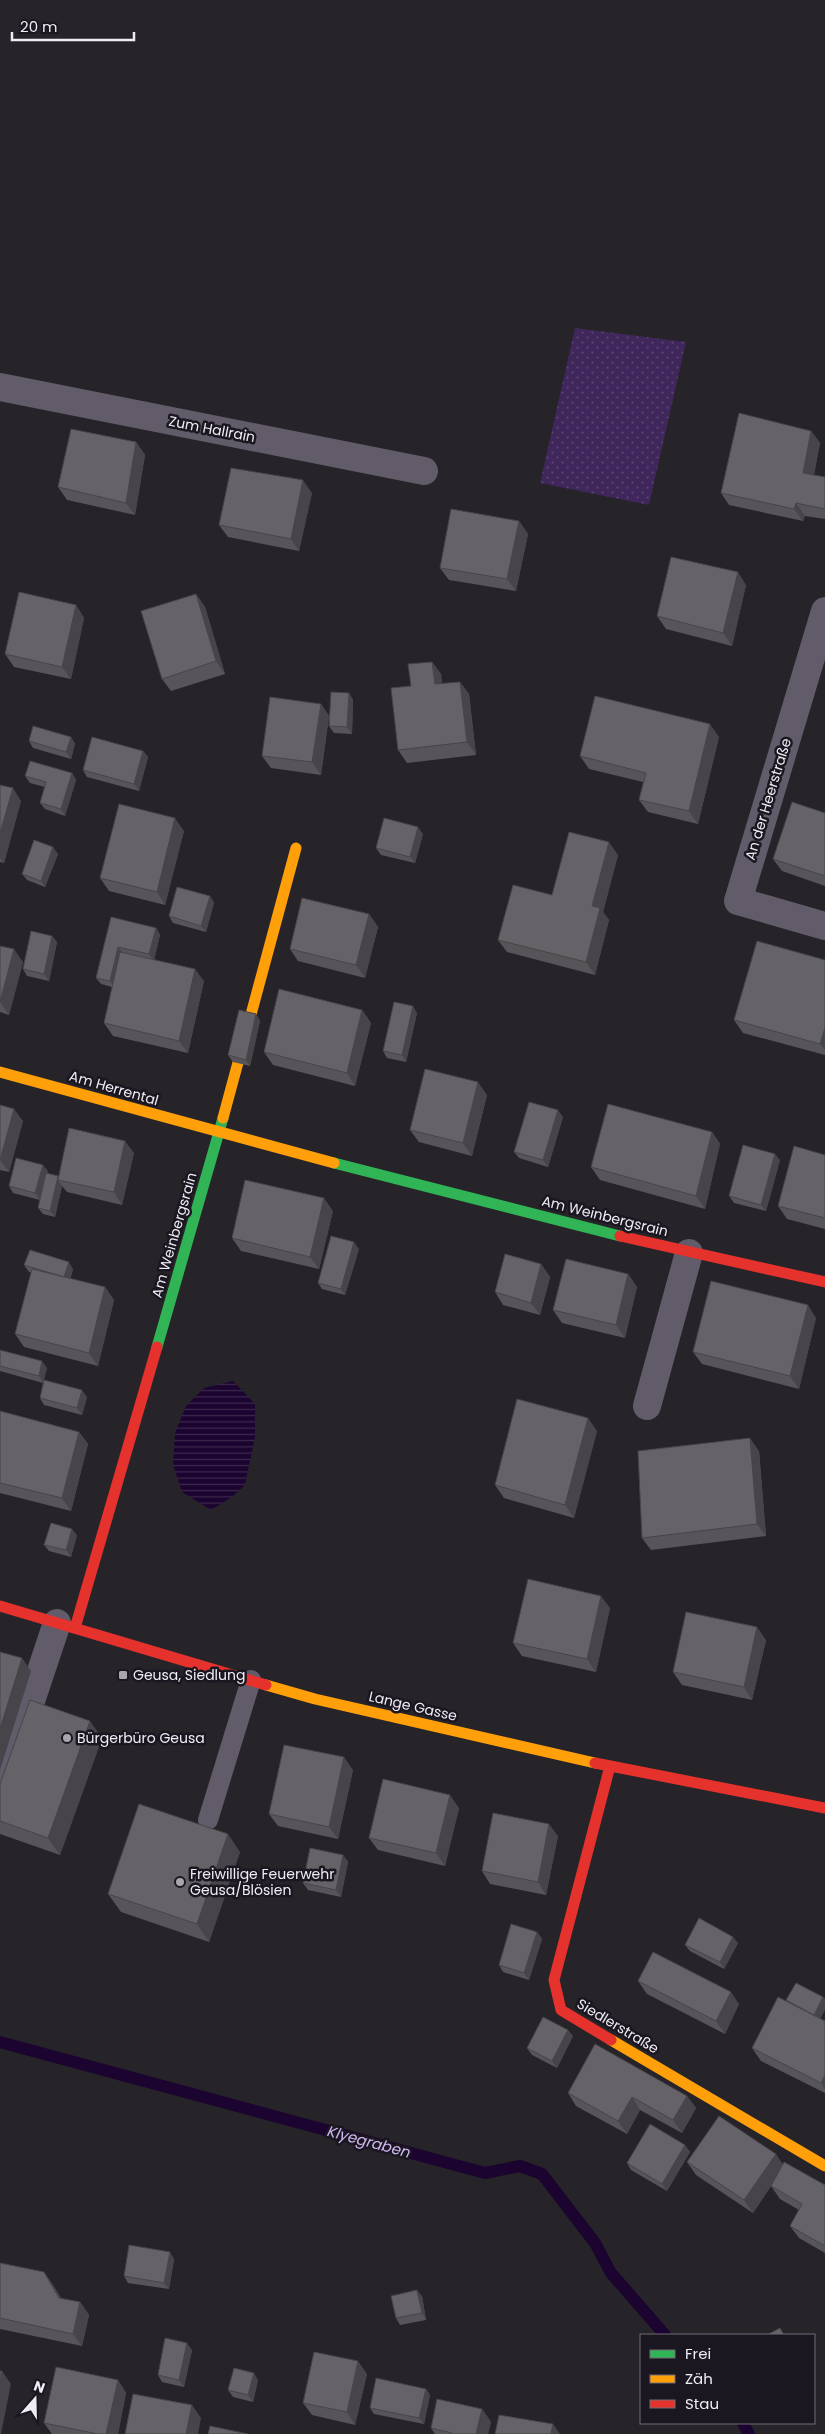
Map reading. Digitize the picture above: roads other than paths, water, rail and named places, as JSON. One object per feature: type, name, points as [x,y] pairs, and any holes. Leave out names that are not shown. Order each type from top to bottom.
[{"type":"street","name":"Zum Hallrain","points":[[0,387],[424,471]]},
{"type":"street","name":"An der Heerstraße","points":[[825,610],[738,901],[825,926]]},
{"type":"street","name":"Am Weinbergsrain","points":[[66,1626],[219,1133],[296,848]]},
{"type":"street","name":"Am Herrental","points":[[0,1072],[219,1133],[380,1175]]},
{"type":"street","name":"Am Weinbergsrain","points":[[380,1175],[689,1253],[825,1282]]},
{"type":"street","points":[[647,1406],[689,1253]]},
{"type":"street","name":"Lange Gasse","points":[[0,1606],[315,1699],[610,1766],[825,1808]]},
{"type":"street","points":[[0,1794],[66,1626]]},
{"type":"street","name":"Siedlerstraße","points":[[610,1766],[554,1980],[561,2010],[825,2166]]},
{"type":"lane","points":[[208,1820],[251,1680]]},
{"type":"waterway","name":"Klyegraben","points":[[0,2042],[485,2173],[520,2166],[542,2174],[595,2243],[611,2273],[664,2334]]},
{"type":"waterway","name":"Klyegraben","points":[[744,2424],[749,2434]]},
{"type":"place","name":"Geusa, Siedlung","points":[[123,1675]]},
{"type":"place","name":"Bürgerbüro Geusa","points":[[67,1738]]},
{"type":"place","name":"Freiwillige Feuerwehr Geusa/Blösien","points":[[180,1882]]}]
